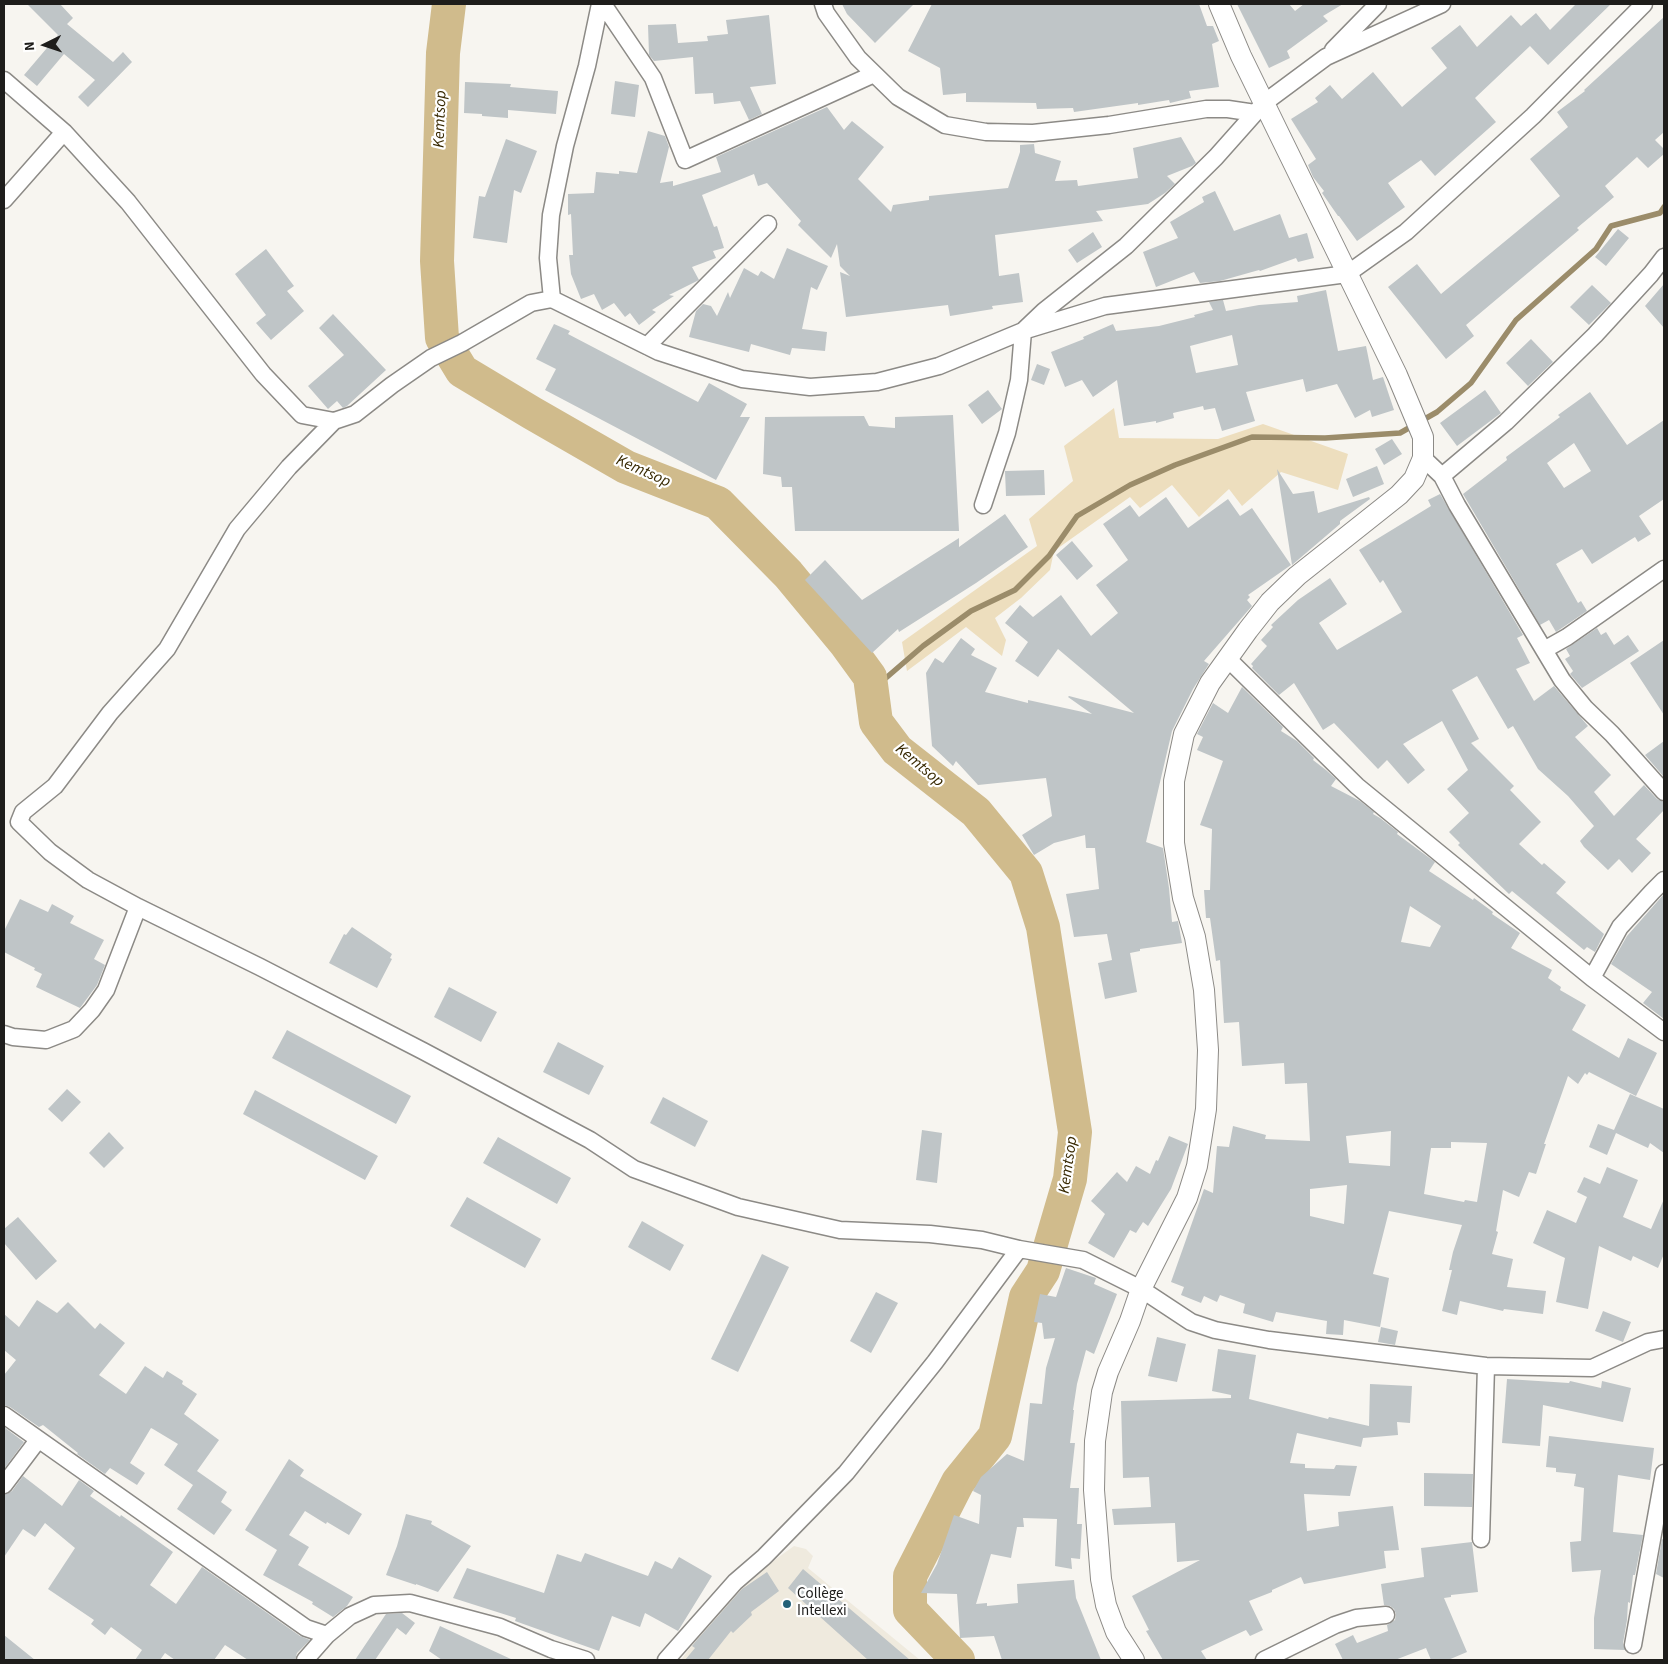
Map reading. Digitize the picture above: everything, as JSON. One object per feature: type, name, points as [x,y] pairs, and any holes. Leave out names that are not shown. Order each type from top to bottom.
[{"type":"street","points":[[601,4],[653,78],[685,160],[874,74]]},
{"type":"street","points":[[552,299],[548,258],[551,215],[565,146],[587,66],[601,4]]},
{"type":"street","points":[[823,4],[826,13],[858,58],[874,74],[898,97],[945,125],[986,132],[1033,134],[1109,125],[1206,109],[1259,108]]},
{"type":"street","points":[[1134,1660],[1116,1632],[1106,1605],[1101,1579],[1097,1548],[1094,1490],[1095,1441],[1102,1392],[1141,1289],[1187,1198],[1197,1166],[1206,1109],[1208,1050],[1204,990],[1195,937],[1183,898],[1174,842],[1174,781],[1184,734],[1210,682],[1270,602],[1297,576],[1399,495],[1414,479],[1423,458],[1423,437],[1397,375],[1347,274],[1259,108],[1219,4]]},
{"type":"street","points":[[983,505],[1007,434],[1019,380],[1023,332],[1044,311],[1126,246],[1216,157],[1259,108],[1326,57],[1378,4]]},
{"type":"street","points":[[1326,57],[1442,4]]},
{"type":"street","points":[[1644,4],[1533,116],[1406,232],[1347,274],[1105,306],[1023,332],[939,366],[877,382],[810,386],[742,379],[659,352],[552,299],[531,303],[462,343],[431,358],[355,414],[334,421],[289,468],[237,529],[167,649],[110,713],[55,786],[23,812],[19,822],[50,852],[88,880],[138,907],[423,1051],[590,1140],[634,1169],[738,1207],[840,1230],[930,1234],[982,1240],[1082,1260],[1141,1289],[1191,1322],[1215,1330],[1269,1340],[1486,1366],[1592,1368],[1648,1342],[1664,1340]]},
{"type":"street","points":[[4,80],[64,132],[128,202],[263,374],[302,415],[334,421]]},
{"type":"street","points":[[4,200],[64,132]]},
{"type":"street","points":[[647,346],[768,224]]},
{"type":"street","points":[[1442,476],[1506,422],[1581,348],[1664,257]]},
{"type":"street","points":[[1423,458],[1442,476],[1457,505],[1562,680],[1584,708],[1612,734],[1664,792]]},
{"type":"street","points":[[1544,650],[1567,637],[1664,569]]},
{"type":"street","points":[[1227,658],[1357,786],[1592,978],[1664,1032]]},
{"type":"street","points":[[1592,978],[1620,928],[1664,880]]},
{"type":"street","points":[[4,1034],[13,1037],[46,1040],[74,1029],[92,1010],[106,990],[138,907]]},
{"type":"street","points":[[666,1660],[734,1582],[764,1557],[846,1473],[1025,1250]]},
{"type":"street","points":[[1481,1539],[1486,1366]]},
{"type":"street","points":[[4,1416],[306,1628],[327,1635]]},
{"type":"street","points":[[4,1485],[38,1440]]},
{"type":"street","points":[[1633,1646],[1664,1473]]},
{"type":"street","points":[[305,1660],[327,1635],[350,1616],[374,1605],[410,1603],[500,1627],[551,1649],[586,1660]]},
{"type":"street","points":[[1264,1660],[1335,1625],[1356,1618],[1386,1615]]},
{"type":"shaded area","points":[[1114,408],[1119,438],[1218,439],[1263,424],[1348,454],[1338,490],[1281,472],[1242,506],[1229,489],[1199,517],[1172,485],[1140,508],[1130,497],[1054,551],[1050,570],[1021,598],[995,618],[1006,640],[1002,656],[966,627],[907,671],[902,642],[1037,546],[1029,519],[1073,481],[1064,446]]},
{"type":"shaded area","name":"Collège Intellexi","points":[[794,1546],[806,1549],[813,1556],[808,1568],[920,1660],[681,1660],[733,1590]]},
{"type":"building","points":[[27,4],[60,4],[73,18],[67,24],[113,62],[123,52],[132,62],[88,107],[78,97],[95,80],[64,54],[37,86],[24,75],[58,35]]},
{"type":"building","points":[[842,4],[914,4],[875,43],[847,14]]},
{"type":"building","points":[[932,4],[1199,4],[1207,26],[1213,26],[1219,41],[1212,44],[1219,87],[1189,91],[1191,98],[1170,103],[1169,100],[1074,112],[1073,108],[1037,109],[1036,103],[966,102],[966,93],[943,95],[940,68],[908,51]]},
{"type":"building","points":[[1237,4],[1289,4],[1295,11],[1304,4],[1343,4],[1323,16],[1328,21],[1287,51],[1290,58],[1269,68]]},
{"type":"building","points":[[1576,4],[1611,4],[1548,65],[1530,46],[1475,98],[1496,122],[1435,176],[1421,160],[1388,183],[1405,207],[1357,241],[1322,193],[1324,191],[1313,177],[1308,165],[1316,159],[1291,119],[1318,102],[1315,98],[1330,85],[1342,99],[1373,72],[1402,107],[1447,68],[1431,48],[1460,25],[1477,47],[1511,15],[1521,26],[1536,13],[1550,30]]},
{"type":"building","points":[[769,15],[776,84],[750,87],[762,114],[749,120],[740,101],[714,104],[713,93],[695,94],[693,57],[654,61],[649,55],[648,25],[676,24],[678,43],[708,41],[707,36],[728,34],[726,20]]},
{"type":"building","points":[[1664,17],[1664,132],[1655,140],[1664,149],[1664,154],[1648,168],[1637,157],[1605,186],[1614,197],[1577,228],[1579,230],[1466,325],[1474,336],[1446,359],[1388,287],[1417,264],[1441,294],[1560,196],[1530,159],[1568,127],[1557,112],[1585,91]]},
{"type":"building","points":[[615,81],[639,85],[635,117],[611,114]]},
{"type":"building","points":[[465,82],[511,84],[510,87],[558,91],[556,114],[508,110],[508,118],[464,113]]},
{"type":"building","points":[[827,107],[844,130],[852,121],[884,147],[858,179],[891,212],[893,205],[929,200],[929,196],[1008,188],[1020,152],[1020,145],[1034,144],[1035,153],[1061,161],[1055,181],[1077,180],[1078,186],[1138,178],[1133,148],[1181,137],[1196,163],[1167,176],[1175,184],[1148,204],[1096,211],[1103,221],[995,235],[999,276],[1019,273],[1023,302],[992,306],[993,309],[950,316],[948,305],[846,317],[840,272],[850,276],[840,266],[837,244],[831,258],[798,225],[801,221],[767,183],[758,186],[754,174],[702,195],[714,227],[717,226],[724,248],[713,251],[716,258],[692,267],[699,280],[669,295],[674,296],[652,310],[656,312],[639,325],[630,313],[625,317],[614,303],[602,310],[594,294],[581,299],[571,274],[569,255],[573,255],[571,214],[568,215],[568,194],[594,193],[596,172],[619,174],[619,171],[637,173],[648,131],[665,136],[669,147],[660,183],[673,181],[673,186],[721,172],[716,157]]},
{"type":"building","points":[[506,139],[537,151],[521,193],[514,190],[507,243],[473,238],[479,196],[485,197]]},
{"type":"building","points":[[1215,191],[1234,231],[1280,214],[1289,238],[1307,233],[1314,258],[1298,262],[1296,258],[1260,271],[1220,281],[1200,283],[1194,272],[1156,287],[1143,252],[1178,238],[1170,222],[1204,202],[1202,197]]},
{"type":"building","points":[[1618,229],[1629,238],[1606,266],[1595,257]]},
{"type":"building","points":[[1093,232],[1102,247],[1077,263],[1068,250]]},
{"type":"building","points":[[787,248],[828,266],[817,290],[811,287],[802,329],[827,332],[825,351],[792,348],[790,355],[751,344],[749,352],[689,337],[696,311],[703,304],[711,306],[717,316],[728,292],[730,298],[744,268],[758,276],[761,271],[774,279]]},
{"type":"building","points":[[266,249],[294,286],[287,291],[304,311],[271,340],[256,323],[266,315],[235,274]]},
{"type":"building","points":[[1664,284],[1664,328],[1645,306]]},
{"type":"building","points":[[1592,285],[1611,303],[1589,325],[1570,307]]},
{"type":"building","points":[[1326,290],[1338,351],[1366,346],[1373,380],[1383,377],[1394,410],[1372,417],[1370,410],[1355,418],[1337,384],[1306,392],[1303,379],[1246,392],[1255,421],[1222,431],[1215,408],[1204,410],[1203,406],[1173,413],[1174,418],[1156,423],[1156,421],[1124,426],[1117,380],[1093,397],[1082,380],[1065,387],[1051,352],[1084,339],[1083,337],[1113,324],[1116,331],[1159,326],[1195,317],[1194,315],[1213,310],[1209,302],[1223,300],[1226,311],[1259,305],[1298,302],[1297,296]],"holes":[[[1232,335],[1238,365],[1196,373],[1190,346]]]},
{"type":"building","points":[[333,314],[386,370],[347,406],[343,408],[337,401],[328,409],[308,386],[344,355],[319,328]]},
{"type":"building","points":[[554,324],[570,331],[568,334],[698,402],[709,383],[747,404],[740,417],[750,417],[716,480],[545,390],[556,369],[536,359]]},
{"type":"building","points":[[1531,339],[1553,362],[1528,386],[1506,363]]},
{"type":"building","points":[[1037,364],[1050,369],[1044,385],[1031,380]]},
{"type":"building","points":[[988,390],[1002,409],[982,424],[968,405]]},
{"type":"building","points":[[1485,390],[1501,413],[1457,446],[1440,423]]},
{"type":"building","points":[[1590,392],[1627,445],[1664,420],[1664,499],[1639,516],[1651,534],[1638,542],[1635,537],[1592,564],[1582,549],[1556,564],[1578,603],[1581,601],[1587,611],[1556,632],[1549,620],[1540,625],[1463,494],[1507,460],[1506,457],[1560,417],[1558,415]],"holes":[[[1574,443],[1591,471],[1564,488],[1547,463]]]},
{"type":"building","points":[[953,415],[959,531],[795,531],[792,487],[782,487],[781,477],[763,474],[765,417],[864,416],[869,426],[895,428],[895,417]]},
{"type":"building","points":[[1392,439],[1402,454],[1384,465],[1375,449]]},
{"type":"building","points":[[1377,466],[1384,484],[1353,497],[1346,479]]},
{"type":"building","points":[[1277,469],[1293,494],[1314,491],[1318,513],[1369,497],[1370,499],[1340,521],[1340,524],[1292,565]]},
{"type":"building","points":[[1044,470],[1045,495],[1006,496],[1005,471]]},
{"type":"building","points":[[1440,494],[1523,635],[1517,638],[1530,663],[1516,669],[1534,701],[1554,686],[1588,726],[1575,737],[1611,775],[1594,792],[1614,816],[1644,785],[1657,799],[1664,802],[1664,810],[1636,839],[1651,853],[1632,873],[1619,859],[1608,870],[1580,841],[1594,826],[1568,796],[1538,769],[1513,726],[1508,729],[1477,676],[1452,690],[1479,739],[1471,743],[1514,786],[1510,790],[1541,822],[1519,844],[1542,865],[1544,863],[1566,882],[1556,893],[1604,934],[1595,952],[1587,947],[1584,950],[1512,891],[1509,894],[1458,845],[1460,843],[1449,832],[1469,813],[1447,789],[1468,770],[1442,721],[1403,744],[1425,770],[1408,784],[1387,760],[1378,769],[1334,723],[1323,730],[1294,683],[1279,695],[1252,668],[1251,664],[1267,646],[1261,640],[1273,627],[1271,625],[1298,600],[1330,578],[1347,604],[1319,623],[1337,650],[1402,612],[1383,580],[1380,583],[1359,550],[1431,506],[1428,500]]},
{"type":"building","points":[[1166,497],[1188,528],[1228,499],[1240,516],[1252,508],[1291,565],[1248,595],[1250,597],[1247,600],[1252,606],[1204,661],[1209,664],[1193,689],[1172,731],[1146,842],[1163,848],[1172,922],[1178,921],[1182,943],[1140,949],[1140,951],[1130,953],[1137,992],[1105,999],[1098,963],[1112,960],[1107,934],[1074,937],[1066,894],[1099,889],[1095,848],[1086,848],[1085,835],[1054,843],[1034,855],[1022,835],[1052,816],[1046,778],[978,785],[956,761],[953,766],[932,746],[926,673],[935,658],[943,663],[961,638],[975,649],[971,655],[997,668],[985,692],[1028,703],[1028,700],[1092,714],[1069,696],[1134,713],[1058,649],[1038,677],[1015,661],[1028,642],[1005,623],[1020,605],[1033,617],[1061,595],[1091,636],[1118,613],[1096,585],[1128,560],[1103,524],[1130,505],[1139,517]]},
{"type":"building","points":[[1005,514],[1028,547],[899,632],[898,629],[872,653],[805,580],[825,560],[862,600],[959,538],[959,547]]},
{"type":"building","points":[[1072,541],[1093,566],[1077,580],[1056,555]]},
{"type":"building","points":[[1597,628],[1601,635],[1606,632],[1614,645],[1628,635],[1639,651],[1582,688],[1570,674],[1573,671],[1565,659],[1570,656],[1566,649]]},
{"type":"building","points":[[1664,640],[1664,715],[1630,663]]},
{"type":"building","points":[[1242,687],[1283,727],[1281,731],[1297,741],[1314,758],[1313,760],[1336,779],[1331,786],[1360,801],[1374,812],[1373,814],[1398,832],[1397,834],[1435,862],[1429,871],[1473,900],[1474,898],[1493,912],[1492,914],[1520,933],[1511,948],[1552,970],[1548,978],[1561,987],[1560,990],[1586,1005],[1572,1030],[1619,1058],[1628,1038],[1657,1053],[1636,1096],[1589,1072],[1587,1075],[1585,1073],[1578,1084],[1568,1076],[1544,1144],[1546,1144],[1536,1174],[1529,1172],[1519,1197],[1503,1190],[1496,1231],[1498,1232],[1492,1254],[1513,1259],[1507,1287],[1546,1291],[1543,1314],[1504,1309],[1503,1311],[1460,1301],[1457,1315],[1442,1311],[1452,1270],[1449,1270],[1453,1252],[1462,1225],[1389,1211],[1373,1274],[1389,1278],[1380,1327],[1344,1320],[1343,1335],[1326,1334],[1327,1321],[1276,1312],[1273,1322],[1243,1313],[1245,1304],[1220,1295],[1217,1302],[1204,1296],[1201,1303],[1181,1295],[1184,1287],[1171,1282],[1204,1189],[1213,1193],[1217,1146],[1229,1147],[1233,1126],[1266,1135],[1265,1139],[1310,1141],[1307,1083],[1285,1084],[1284,1063],[1242,1066],[1239,1022],[1224,1023],[1220,960],[1216,961],[1210,918],[1206,918],[1204,890],[1210,890],[1212,829],[1200,825],[1223,761],[1197,750],[1203,737],[1197,734],[1213,703],[1228,713]],"holes":[[[1410,906],[1441,926],[1430,947],[1401,942]],[[1391,1131],[1390,1166],[1349,1163],[1346,1136]],[[1451,1142],[1487,1143],[1477,1202],[1465,1200],[1464,1202],[1424,1194],[1431,1148],[1451,1148]],[[1347,1185],[1344,1224],[1310,1216],[1310,1189]]]},
{"type":"building","points":[[1664,741],[1664,777],[1645,755]]},
{"type":"building","points":[[1664,894],[1664,1019],[1643,1003],[1652,992],[1611,964],[1627,936]]},
{"type":"building","points":[[20,899],[48,912],[52,904],[74,916],[70,923],[104,940],[94,959],[105,965],[97,985],[80,1008],[36,987],[42,974],[34,970],[35,968],[4,952],[4,931]]},
{"type":"building","points":[[352,927],[392,954],[390,958],[392,959],[377,988],[329,963],[344,934],[346,935]]},
{"type":"building","points":[[449,987],[497,1012],[481,1042],[434,1017]]},
{"type":"building","points":[[287,1030],[411,1096],[396,1124],[272,1058]]},
{"type":"building","points":[[558,1042],[604,1066],[589,1095],[543,1072]]},
{"type":"building","points":[[67,1089],[81,1102],[62,1122],[48,1109]]},
{"type":"building","points":[[255,1090],[378,1156],[365,1180],[243,1114]]},
{"type":"building","points":[[1630,1094],[1664,1109],[1664,1153],[1650,1143],[1648,1148],[1616,1133],[1607,1155],[1589,1147],[1598,1124],[1614,1130]]},
{"type":"building","points":[[663,1097],[708,1121],[695,1147],[650,1123]]},
{"type":"building","points":[[922,1130],[942,1133],[937,1183],[916,1180]]},
{"type":"building","points":[[109,1132],[124,1148],[104,1168],[89,1153]]},
{"type":"building","points":[[1169,1136],[1188,1144],[1171,1189],[1148,1226],[1143,1222],[1136,1233],[1130,1230],[1114,1258],[1088,1243],[1105,1214],[1091,1201],[1117,1172],[1127,1182],[1136,1166],[1150,1174]]},
{"type":"building","points":[[498,1137],[571,1178],[557,1204],[483,1163]]},
{"type":"building","points":[[1607,1167],[1638,1180],[1623,1217],[1651,1229],[1664,1199],[1664,1254],[1658,1268],[1633,1256],[1631,1261],[1599,1246],[1588,1309],[1556,1302],[1565,1258],[1533,1243],[1547,1210],[1576,1223],[1587,1197],[1577,1192],[1584,1177],[1600,1184]]},
{"type":"building","points":[[467,1197],[541,1239],[525,1268],[450,1226]]},
{"type":"building","points":[[18,1217],[57,1261],[36,1280],[4,1243],[4,1229]]},
{"type":"building","points":[[642,1221],[684,1245],[670,1271],[628,1247]]},
{"type":"building","points":[[762,1254],[789,1267],[738,1372],[711,1359]]},
{"type":"building","points":[[1066,1268],[1096,1278],[1094,1284],[1117,1294],[1094,1354],[1086,1350],[1077,1384],[1073,1410],[1070,1443],[1075,1443],[1070,1488],[1079,1488],[1077,1524],[1082,1524],[1080,1559],[1071,1558],[1072,1569],[1055,1566],[1057,1519],[1023,1518],[1024,1527],[1017,1527],[1011,1558],[991,1554],[976,1604],[987,1603],[987,1606],[1018,1603],[1017,1584],[1074,1580],[1076,1598],[1101,1660],[1002,1660],[994,1636],[960,1638],[957,1594],[921,1593],[937,1564],[954,1515],[979,1524],[981,1495],[973,1491],[981,1477],[1007,1454],[1024,1461],[1030,1403],[1042,1404],[1046,1368],[1055,1338],[1044,1339],[1042,1323],[1034,1322],[1040,1294],[1056,1297]]},
{"type":"building","points":[[876,1292],[898,1303],[871,1353],[850,1341]]},
{"type":"building","points":[[37,1300],[57,1313],[68,1302],[95,1329],[100,1323],[125,1343],[99,1375],[126,1394],[145,1366],[163,1378],[167,1371],[183,1381],[182,1384],[197,1394],[184,1414],[219,1440],[197,1471],[227,1492],[221,1502],[232,1510],[214,1535],[177,1509],[193,1485],[164,1465],[178,1444],[151,1428],[130,1463],[145,1473],[137,1485],[110,1468],[105,1474],[77,1454],[43,1425],[39,1427],[4,1405],[4,1375],[16,1360],[4,1350],[4,1314],[19,1327]]},
{"type":"building","points":[[1603,1311],[1631,1322],[1623,1342],[1595,1331]]},
{"type":"building","points":[[1381,1327],[1398,1331],[1395,1345],[1378,1342]]},
{"type":"building","points":[[1157,1337],[1186,1344],[1177,1382],[1148,1376]]},
{"type":"building","points":[[1218,1349],[1256,1355],[1249,1399],[1328,1419],[1329,1417],[1369,1426],[1370,1384],[1412,1386],[1410,1423],[1397,1422],[1398,1435],[1363,1438],[1361,1447],[1297,1433],[1290,1463],[1305,1464],[1305,1468],[1334,1469],[1336,1465],[1357,1466],[1350,1496],[1304,1494],[1307,1531],[1339,1526],[1338,1512],[1393,1506],[1399,1550],[1384,1551],[1386,1568],[1304,1584],[1301,1577],[1249,1601],[1263,1630],[1250,1636],[1246,1630],[1201,1651],[1207,1660],[1163,1660],[1146,1631],[1149,1630],[1132,1596],[1200,1560],[1177,1562],[1175,1523],[1114,1525],[1112,1509],[1151,1507],[1149,1477],[1123,1478],[1121,1401],[1231,1398],[1231,1395],[1212,1391]]},
{"type":"building","points":[[1507,1379],[1569,1383],[1570,1381],[1601,1388],[1602,1381],[1631,1388],[1623,1422],[1543,1405],[1540,1446],[1502,1443]]},
{"type":"building","points":[[4,1427],[24,1442],[4,1469]]},
{"type":"building","points":[[1549,1436],[1654,1448],[1650,1480],[1618,1475],[1613,1532],[1643,1535],[1635,1575],[1633,1575],[1630,1603],[1628,1602],[1623,1643],[1625,1650],[1594,1649],[1594,1618],[1601,1570],[1572,1572],[1570,1542],[1581,1541],[1584,1488],[1574,1486],[1576,1474],[1556,1472],[1556,1468],[1546,1467]]},
{"type":"building","points":[[289,1459],[304,1470],[300,1476],[362,1514],[349,1535],[305,1511],[289,1535],[309,1547],[298,1565],[353,1597],[347,1606],[333,1617],[312,1604],[313,1602],[263,1575],[277,1550],[245,1530]]},
{"type":"building","points":[[1424,1473],[1473,1474],[1472,1507],[1424,1506]]},
{"type":"building","points":[[23,1476],[62,1506],[79,1480],[94,1491],[90,1496],[120,1517],[121,1515],[173,1552],[150,1585],[176,1604],[202,1567],[300,1636],[310,1640],[297,1653],[295,1660],[248,1660],[225,1645],[214,1660],[175,1660],[165,1653],[160,1660],[135,1660],[142,1650],[111,1627],[105,1635],[91,1624],[94,1620],[48,1589],[75,1548],[45,1523],[35,1537],[23,1529],[4,1557],[4,1495],[12,1491]]},
{"type":"building","points":[[406,1514],[432,1521],[431,1524],[471,1546],[438,1592],[386,1575]]},
{"type":"building","points":[[1662,1539],[1664,1540],[1664,1578],[1656,1574]]},
{"type":"building","points":[[1472,1542],[1478,1592],[1451,1595],[1451,1597],[1444,1598],[1467,1652],[1448,1660],[1431,1660],[1426,1648],[1395,1660],[1343,1660],[1335,1644],[1353,1635],[1357,1643],[1388,1631],[1387,1625],[1395,1620],[1396,1614],[1394,1609],[1384,1605],[1381,1584],[1424,1577],[1421,1548]]},
{"type":"building","points":[[585,1553],[648,1576],[655,1561],[672,1569],[679,1557],[712,1576],[678,1631],[645,1613],[640,1627],[612,1616],[599,1651],[515,1621],[516,1618],[453,1598],[467,1568],[544,1593],[557,1554],[581,1562]]},
{"type":"building","points":[[803,1569],[910,1660],[868,1660],[788,1588]]},
{"type":"building","points":[[767,1572],[779,1591],[751,1612],[752,1615],[733,1633],[731,1631],[708,1660],[685,1660],[695,1648],[692,1646],[696,1641],[742,1589]]},
{"type":"building","points":[[402,1613],[415,1623],[406,1635],[397,1628],[375,1660],[355,1660],[386,1614]]},
{"type":"building","points":[[440,1626],[513,1660],[442,1660],[429,1651]]},
{"type":"building","points":[[4,1635],[35,1660],[4,1660]]},
{"type":"waterway","name":"Kemtsop","points":[[449,4],[443,53],[437,261],[442,338],[462,371],[626,467],[718,503],[788,574],[846,644],[870,677],[876,722],[897,750],[976,812],[1026,873],[1043,927],[1075,1132],[1070,1179],[1043,1271],[1026,1297],[995,1436],[958,1482],[910,1576],[910,1610],[958,1660]]},
{"type":"waterway","points":[[872,690],[923,646],[971,611],[1015,590],[1049,556],[1077,516],[1130,485],[1175,465],[1252,437],[1325,438],[1400,433],[1437,412],[1471,383],[1516,320],[1596,249],[1611,226],[1660,213],[1664,207]]},
{"type":"place","name":"Collège Intellexi","points":[[787,1604]]}]
